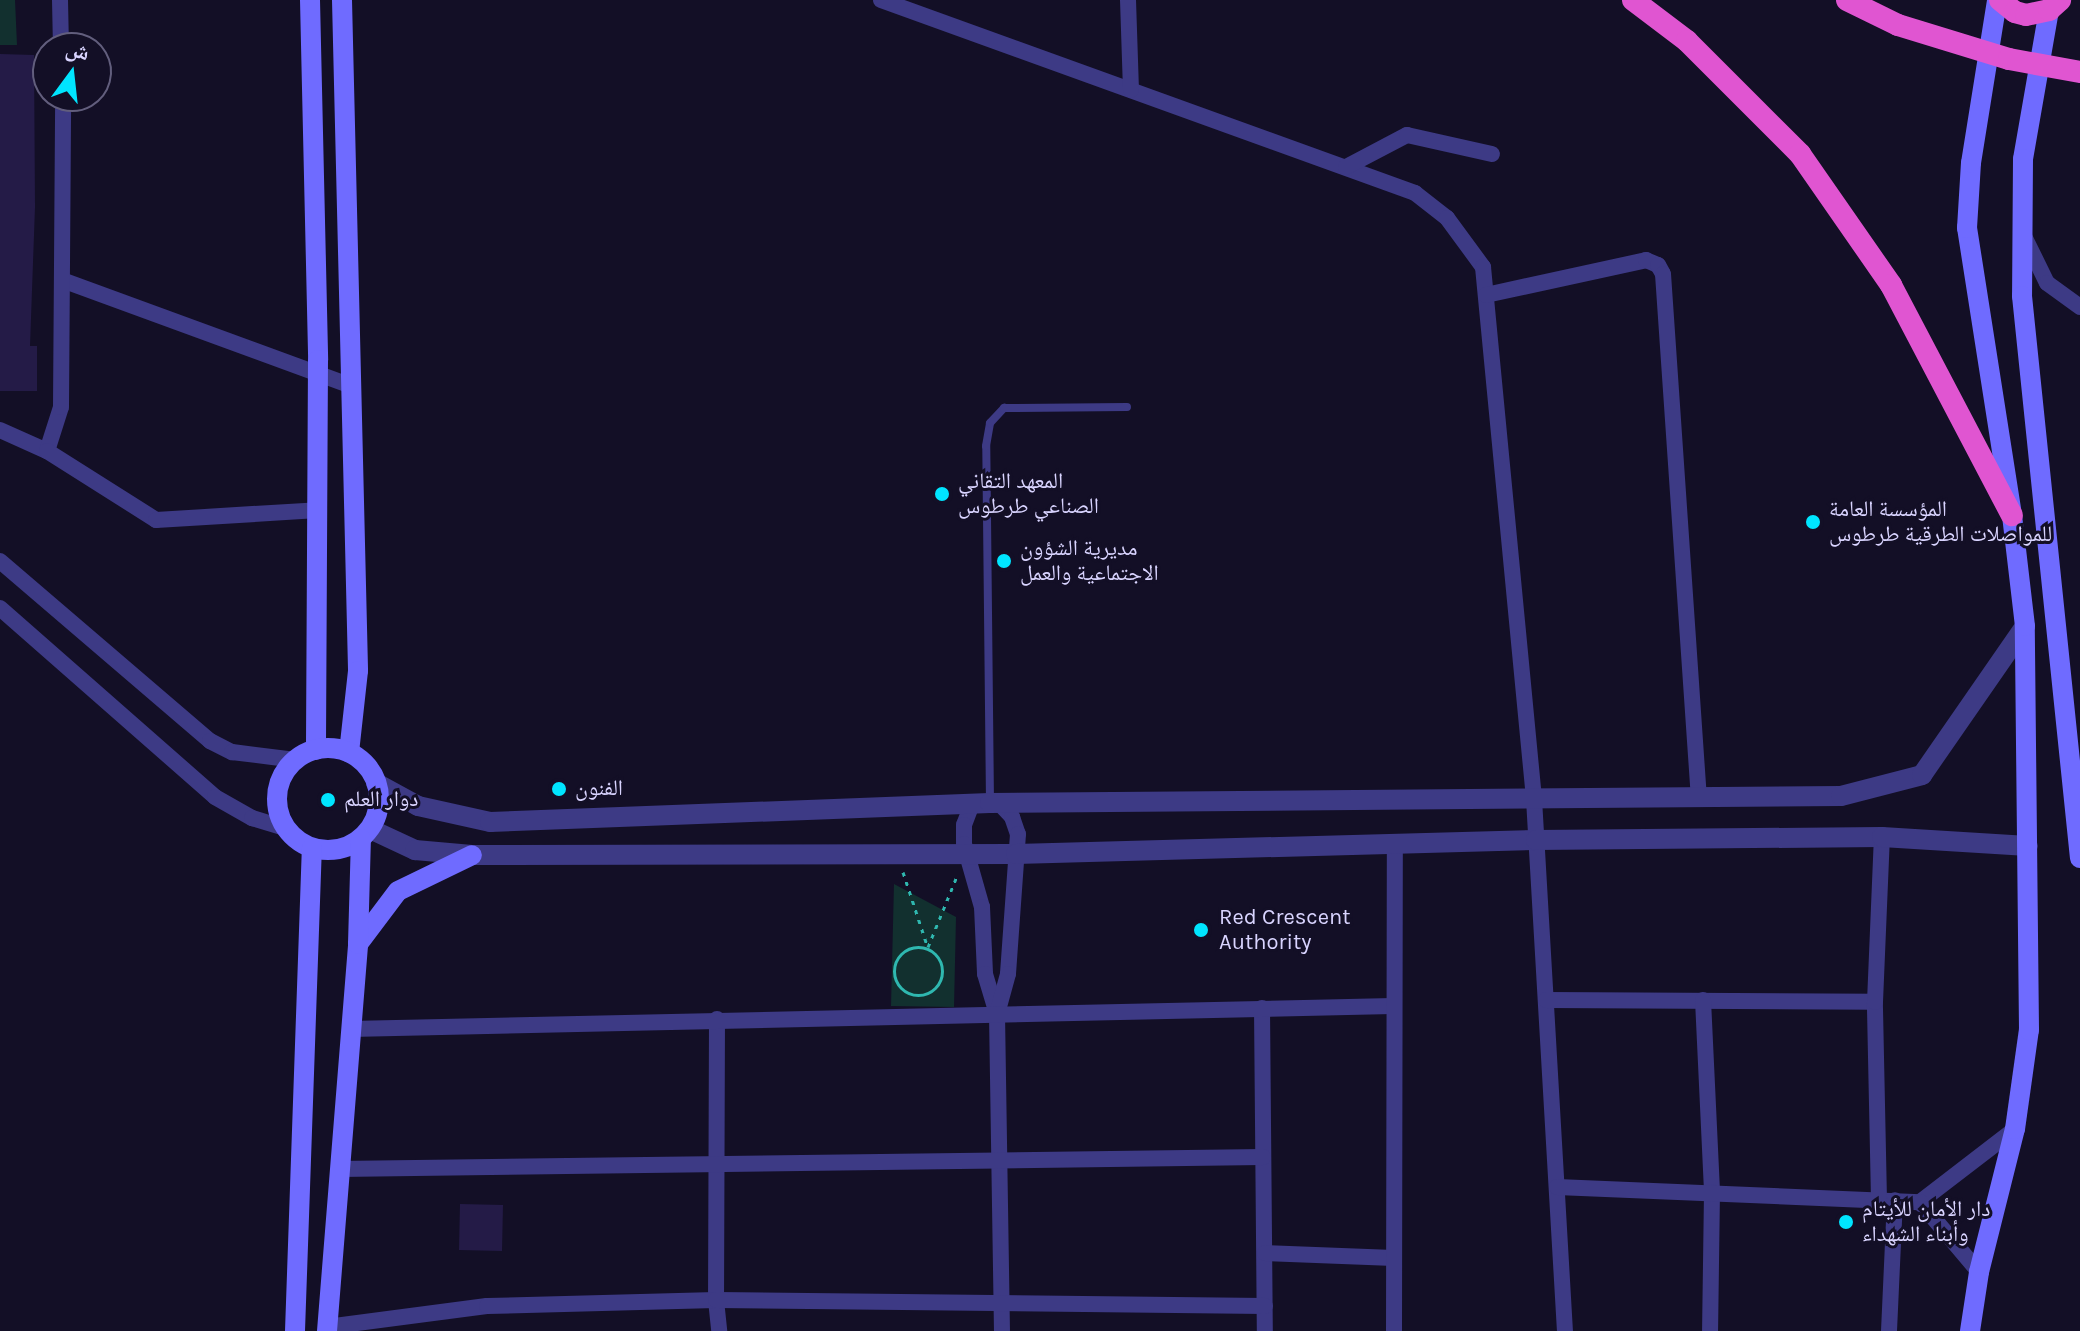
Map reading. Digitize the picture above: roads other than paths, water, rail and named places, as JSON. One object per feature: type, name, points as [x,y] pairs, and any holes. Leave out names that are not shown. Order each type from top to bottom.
[{"type":"highway","points":[[1633,0],[1687,41],[1800,154],[1891,285],[2012,515]]},
{"type":"highway","points":[[1847,0],[1898,25],[2009,59],[2080,72]]},
{"type":"highway","points":[[1998,0],[2015,12],[2026,15],[2062,4]]},
{"type":"main road","points":[[310,0],[318,373],[316,750]]},
{"type":"main road","points":[[342,0],[358,671],[349,753]]},
{"type":"main road","points":[[1970,1331],[1979,1272],[2015,1129],[2029,1030],[2025,626],[2012,515],[1967,228],[1971,163],[1998,0]]},
{"type":"main road","points":[[2062,4],[2023,159],[2022,296],[2080,858]]},
{"type":"main road","points":[[327,1329],[366,834],[377,813],[376,783],[361,760],[349,753],[316,750],[295,760],[280,784],[279,814],[285,828],[312,848],[337,850],[366,834]]},
{"type":"main road","points":[[295,1331],[312,848]]},
{"type":"main road","points":[[358,944],[398,891],[472,855]]},
{"type":"street","points":[[60,0],[61,32]]},
{"type":"street","points":[[881,0],[922,7],[1131,90],[1415,193],[1447,218],[1483,267],[1534,799],[1565,1331]]},
{"type":"street","points":[[1128,0],[1131,90]]},
{"type":"street","points":[[47,451],[61,407],[63,112]]},
{"type":"street","points":[[1346,167],[1407,135],[1492,154]]},
{"type":"street","points":[[2021,231],[2047,283],[2080,307]]},
{"type":"street","points":[[1486,295],[1646,260],[1658,265],[1663,274],[1699,799]]},
{"type":"street","points":[[62,280],[352,386]]},
{"type":"street","points":[[0,430],[47,451],[156,520],[318,510]]},
{"type":"street","points":[[0,561],[210,741],[232,752],[295,760]]},
{"type":"street","points":[[0,608],[215,797],[252,818],[285,828]]},
{"type":"street","points":[[376,783],[418,806],[490,822],[987,804],[1841,796],[1922,775],[2025,626]]},
{"type":"street","points":[[987,804],[964,825],[966,854],[982,907],[985,974],[997,1014],[1002,1331]]},
{"type":"street","points":[[987,804],[1016,825],[1008,974],[997,1014]]},
{"type":"street","points":[[366,834],[415,850],[472,855],[1016,854],[1536,840],[1882,837],[2028,846]]},
{"type":"street","points":[[1882,837],[1875,1002],[1887,1200],[1889,1331]]},
{"type":"street","points":[[1394,1331],[1395,844]]},
{"type":"street","points":[[1546,1000],[1875,1002]]},
{"type":"street","points":[[1703,1000],[1712,1192],[1710,1331]]},
{"type":"street","points":[[350,1029],[1393,1006]]},
{"type":"street","points":[[1262,1008],[1265,1331]]},
{"type":"street","points":[[717,1019],[716,1300],[719,1331]]},
{"type":"street","points":[[1557,1187],[1920,1202],[2015,1129]]},
{"type":"street","points":[[339,1169],[1263,1157]]},
{"type":"street","points":[[1920,1202],[1979,1272]]},
{"type":"street","points":[[1265,1253],[1394,1258]]},
{"type":"street","points":[[327,1329],[487,1306],[716,1300],[1265,1306]]},
{"type":"lane","points":[[987,804],[986,446],[990,423],[1004,408],[1127,407]]},
{"type":"place","name":"المعهد التقاني الصناعي طرطوس","points":[[942,494]]},
{"type":"place","name":"المؤسسة العامة للمواصلات الطرقية طرطوس","points":[[1813,522]]},
{"type":"place","name":"مديرية الشؤون الاجتماعية والعمل","points":[[1004,561]]},
{"type":"place","name":"الفنون","points":[[559,789]]},
{"type":"place","name":"دوار العلم","points":[[328,800]]},
{"type":"place","name":"Red Crescent Authority","points":[[1201,930]]},
{"type":"place","name":"دار الأمان للأيتام وأبناء الشهداء","points":[[1846,1222]]}]
